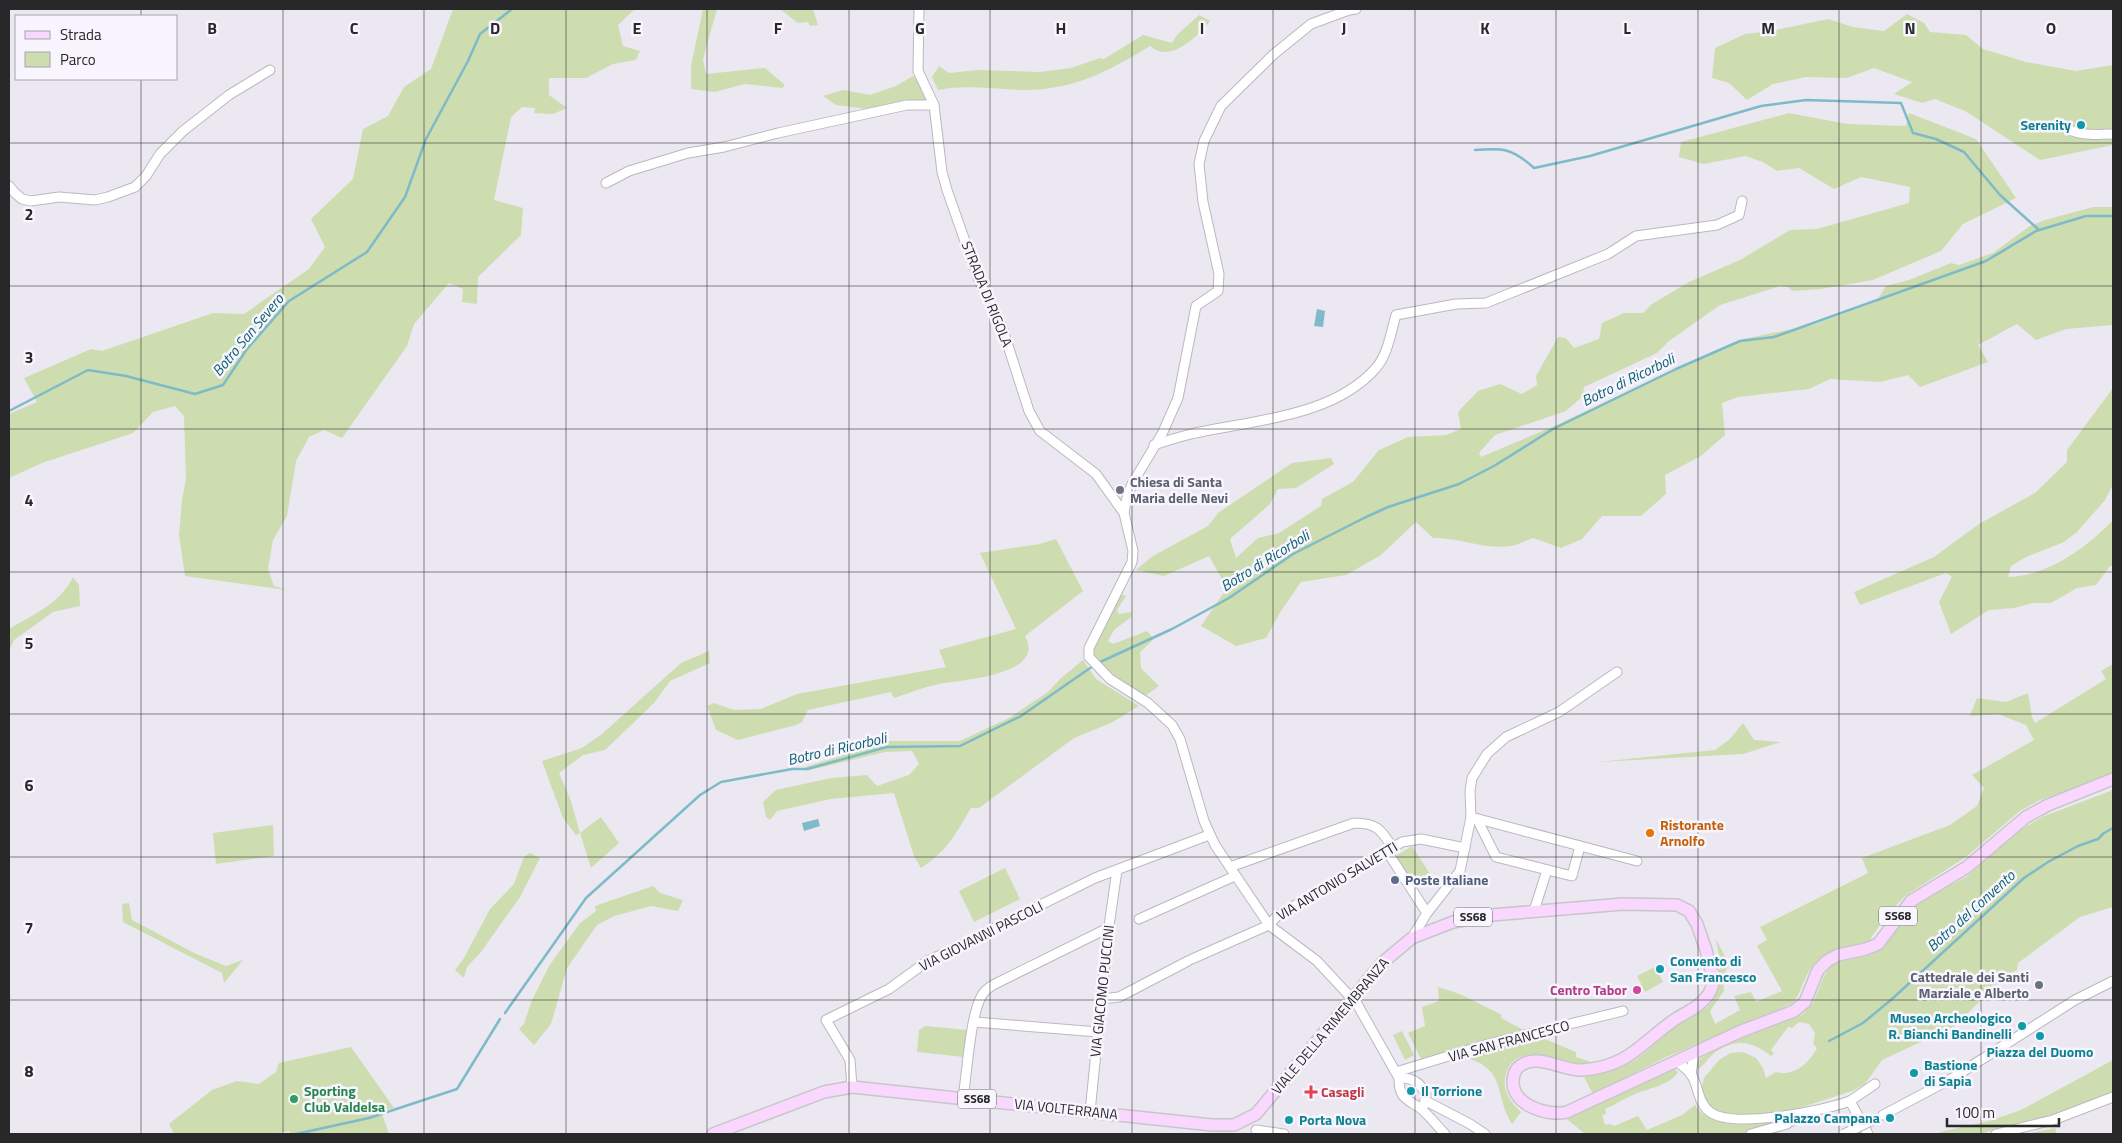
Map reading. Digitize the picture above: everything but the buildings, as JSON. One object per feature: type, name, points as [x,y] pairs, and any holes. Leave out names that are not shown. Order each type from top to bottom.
[{"type":"main road","name":"SS68","points":[[1677,1061],[1739,1032],[1799,1008],[1806,1000],[1818,970],[1827,960],[1878,944],[1911,901],[1967,867],[2026,816],[2043,807],[2113,779]]},
{"type":"main road","name":"VIALE DELLA RIMEMBRANZA","points":[[1246,1120],[1260,1109],[1382,963],[1412,938],[1436,927],[1464,919],[1623,904],[1667,897],[1680,898],[1690,902],[1700,913],[1711,942],[1714,959],[1711,990],[1702,1002],[1670,1023],[1630,1056],[1604,1066],[1581,1070],[1566,1069],[1542,1062],[1528,1062],[1517,1068],[1513,1084],[1518,1096],[1528,1105],[1543,1112],[1561,1114],[1576,1109],[1677,1061]]},
{"type":"main road","name":"VIA VOLTERRANA","points":[[713,1134],[824,1092],[852,1087],[1221,1126],[1234,1125],[1246,1120]]},
{"type":"street","name":"STRADA DI RIGOLA","points":[[919,9],[918,71],[934,105],[942,172],[978,278],[1002,327],[1029,411],[1040,431],[1096,474],[1124,513]]},
{"type":"street","points":[[1356,9],[1311,24],[1274,54],[1221,106],[1204,141],[1198,164],[1219,274],[1218,291],[1196,306],[1178,398],[1162,434],[1132,484],[1126,501],[1124,513],[1132,548],[1132,562],[1089,648],[1089,657],[1114,682],[1148,703],[1166,718],[1175,730],[1181,743],[1209,835],[1269,925],[1317,961],[1362,1011],[1397,1075],[1403,1096],[1470,1124],[1485,1134]]},
{"type":"street","points":[[9,186],[22,198],[31,201],[59,196],[95,200],[135,187],[146,176],[160,154],[183,131],[229,95],[270,70]]},
{"type":"street","points":[[606,183],[629,171],[688,153],[724,147],[778,133],[907,106],[934,105]]},
{"type":"street","points":[[2057,124],[2072,133],[2113,134]]},
{"type":"street","points":[[1154,445],[1191,434],[1292,416],[1348,392],[1376,368],[1384,356],[1396,315],[1456,304],[1486,303],[1608,254],[1636,236],[1717,225],[1739,215],[1742,201]]},
{"type":"street","points":[[1580,846],[1572,876],[1496,857],[1474,818],[1470,787],[1473,775],[1497,743],[1509,735],[1559,712],[1617,672]]},
{"type":"street","points":[[1474,818],[1637,861]]},
{"type":"street","points":[[1412,938],[1426,913],[1459,874],[1474,818]]},
{"type":"street","points":[[1230,867],[1354,823],[1371,825],[1379,828],[1426,913]]},
{"type":"street","name":"VIA GIOVANNI PASCOLI","points":[[852,1087],[850,1060],[826,1020],[893,986],[921,964],[937,955],[974,940],[984,932],[1078,886],[1209,835]]},
{"type":"street","name":"VIA ANTONIO SALVETTI","points":[[1101,1000],[1119,997],[1190,960],[1269,925],[1278,916],[1405,840],[1416,838],[1465,848]]},
{"type":"street","name":"VIA GIACOMO PUCCINI","points":[[1090,1112],[1108,928],[1117,870]]},
{"type":"street","points":[[1534,911],[1547,870]]},
{"type":"street","points":[[1139,919],[1235,876]]},
{"type":"street","points":[[964,1098],[974,1022],[981,998],[988,988],[1108,928]]},
{"type":"street","points":[[1883,1115],[1951,1078],[2075,1000],[2113,981]]},
{"type":"street","name":"VIA SAN FRANCESCO","points":[[1397,1075],[1420,1065],[1515,1038],[1623,1011]]},
{"type":"street","points":[[974,1022],[1098,1032]]},
{"type":"street","points":[[1691,1075],[1694,1053]]},
{"type":"street","points":[[1677,1061],[1691,1075],[1699,1097],[1704,1106],[1712,1113],[1756,1119],[1788,1116],[1822,1107],[1835,1106]]},
{"type":"street","points":[[1397,1075],[1416,1082],[1424,1091],[1423,1104],[1445,1134]]},
{"type":"street","points":[[1809,1117],[1850,1100],[1875,1084]]},
{"type":"street","points":[[1996,1134],[2053,1120],[2113,1097]]},
{"type":"street","points":[[1850,1100],[1868,1134]]},
{"type":"street","points":[[1246,1120],[1259,1131],[1284,1134]]},
{"type":"street","points":[[1844,1134],[1873,1120]]},
{"type":"street","points":[[1751,1134],[1786,1124]]},
{"type":"green space","points":[[453,9],[635,9],[618,25],[623,46],[640,51],[636,60],[613,64],[586,78],[549,78],[549,95],[567,108],[553,114],[534,113],[535,108],[522,107],[511,117],[494,200],[523,208],[521,235],[478,277],[477,304],[462,302],[463,289],[449,283],[414,324],[407,346],[342,438],[324,430],[309,437],[296,461],[287,516],[273,540],[268,569],[274,586],[287,590],[185,576],[179,535],[186,479],[184,416],[175,406],[153,412],[133,433],[42,463],[9,478],[9,414],[37,402],[24,378],[91,349],[102,351],[213,313],[244,314],[309,269],[325,247],[311,219],[353,179],[363,129],[388,116],[404,87],[431,69]]},
{"type":"green space","points":[[703,9],[717,9],[703,59],[706,74],[765,68],[785,85],[782,88],[745,84],[715,92],[691,89],[691,66]]},
{"type":"green space","points":[[780,9],[813,9],[818,25],[810,26],[808,22],[798,23]]},
{"type":"green space","points":[[1907,14],[1924,23],[1930,32],[1966,35],[1983,49],[2026,62],[2076,71],[2113,65],[2113,145],[2040,160],[1965,111],[1935,99],[1922,103],[1894,94],[1912,82],[1874,68],[1847,78],[1806,77],[1773,84],[1747,100],[1729,83],[1712,78],[1715,48],[1745,34],[1771,31],[1828,19],[1853,27],[1884,31]]},
{"type":"green space","points":[[1199,15],[1210,21],[1196,37],[1184,46],[1163,52],[1150,46],[1092,77],[1062,86],[1029,90],[972,87],[938,90],[932,77],[939,66],[949,73],[978,70],[1040,72],[1071,68],[1100,58],[1104,59],[1143,35],[1172,43],[1177,35]]},
{"type":"green space","points":[[913,76],[924,89],[929,102],[875,110],[836,105],[823,96],[843,90],[870,95],[896,86]]},
{"type":"green space","points":[[1789,113],[1847,124],[1906,126],[1909,113],[1976,139],[2016,198],[1963,224],[1941,251],[1873,280],[1821,289],[1792,291],[1788,287],[1780,286],[1720,305],[1669,341],[1657,353],[1584,387],[1583,396],[1566,411],[1495,435],[1479,453],[1481,457],[1552,427],[1743,339],[1813,325],[1876,302],[1886,286],[1909,280],[1951,263],[1959,265],[1993,253],[2030,226],[2093,207],[2113,207],[2113,325],[2066,329],[2036,340],[2017,324],[1978,345],[1988,362],[1920,387],[1908,375],[1880,382],[1830,379],[1809,389],[1738,397],[1722,403],[1725,435],[1701,456],[1665,475],[1666,494],[1641,516],[1602,516],[1582,539],[1561,548],[1533,538],[1514,545],[1501,547],[1452,539],[1433,538],[1416,522],[1381,555],[1346,575],[1301,582],[1281,611],[1266,638],[1236,646],[1201,626],[1227,588],[1209,556],[1164,576],[1136,570],[1153,556],[1208,526],[1218,513],[1292,463],[1331,458],[1334,464],[1296,488],[1278,489],[1270,504],[1230,539],[1236,558],[1258,538],[1279,533],[1321,506],[1322,499],[1353,482],[1379,450],[1408,437],[1446,435],[1461,429],[1458,412],[1478,391],[1500,384],[1522,394],[1537,385],[1536,376],[1558,337],[1566,338],[1574,348],[1599,339],[1602,323],[1624,313],[1643,313],[1652,304],[1689,282],[1740,260],[1790,230],[1817,229],[1909,203],[1910,187],[1861,177],[1834,189],[1799,168],[1777,171],[1763,162],[1745,156],[1704,164],[1679,157],[1681,142]]},
{"type":"green space","points":[[2113,388],[2113,485],[2105,500],[2077,532],[2064,542],[2026,557],[2011,566],[2008,577],[2037,572],[2065,559],[2079,550],[2113,520],[2113,566],[2110,566],[2096,585],[2077,588],[2051,603],[2033,603],[2014,608],[1989,610],[1951,634],[1939,602],[1952,577],[1946,573],[1860,605],[1854,592],[1934,557],[1979,524],[2035,493],[2067,462],[2067,450]]},
{"type":"green space","points":[[1056,539],[1083,591],[1025,636],[1029,649],[1024,659],[1014,667],[982,677],[933,685],[894,698],[891,692],[808,710],[802,722],[796,725],[738,740],[716,730],[707,706],[714,703],[734,710],[761,709],[797,694],[946,667],[939,650],[1016,629],[980,553],[1040,544]]},
{"type":"green space","points":[[73,577],[79,585],[80,606],[53,612],[14,640],[9,651],[9,629],[54,601],[68,586]]},
{"type":"green space","points":[[1117,593],[1126,596],[1117,610],[1119,614],[1132,612],[1131,617],[1114,630],[1108,641],[1113,644],[1147,631],[1154,639],[1140,652],[1141,668],[1159,686],[1145,696],[1107,670],[1093,656],[1092,650]]},
{"type":"green space","points":[[709,651],[710,663],[670,681],[654,703],[605,750],[583,755],[559,773],[571,801],[580,833],[576,835],[563,818],[542,761],[582,748],[602,734],[681,663]]},
{"type":"green space","points":[[1083,660],[1096,679],[1139,706],[1111,723],[1074,738],[979,808],[971,808],[944,848],[921,868],[914,856],[894,793],[831,799],[777,811],[770,820],[766,817],[763,802],[776,790],[831,778],[867,775],[877,786],[909,775],[919,764],[912,751],[885,752],[806,771],[805,767],[889,741],[960,741],[1009,718],[1048,692]]},
{"type":"green space","points":[[2113,664],[2113,772],[2040,800],[2021,810],[1966,857],[1905,896],[1886,916],[1869,941],[1834,951],[1819,959],[1807,975],[1793,1003],[1664,1058],[1593,1094],[1584,1077],[1610,1071],[1629,1063],[1647,1052],[1680,1023],[1703,1010],[1711,1003],[1717,992],[1720,976],[1719,953],[1715,938],[1730,965],[1725,974],[1724,991],[1710,1011],[1715,1024],[1740,1010],[1734,996],[1751,992],[1756,1002],[1782,991],[1757,946],[1767,940],[1760,927],[1868,873],[1862,858],[1950,825],[1977,806],[1984,788],[1972,775],[2034,740],[2026,725],[1998,714],[1970,716],[1977,698],[2006,702],[2028,693],[2032,717],[2035,723],[2106,679],[2101,671]]},
{"type":"green space","points":[[1743,723],[1754,740],[1781,742],[1743,754],[1598,762],[1715,750],[1730,739]]},
{"type":"green space","points":[[2113,790],[2113,907],[2080,917],[2018,963],[2017,970],[1997,984],[1955,1026],[1882,1060],[1865,1084],[1852,1091],[1784,1113],[1754,1116],[1720,1113],[1710,1108],[1701,1091],[1704,1078],[1719,1060],[1730,1053],[1743,1052],[1756,1058],[1763,1068],[1766,1078],[1776,1072],[1795,1071],[1814,1054],[1817,1048],[1813,1044],[1815,1033],[1809,1024],[1799,1022],[1792,1028],[1788,1027],[1771,1050],[1774,1054],[1771,1056],[1756,1047],[1742,1043],[1727,1046],[1720,1050],[1698,1069],[1698,1062],[1701,1058],[1731,1041],[1802,1015],[1813,1003],[1824,976],[1830,967],[1842,961],[1871,955],[1882,949],[1911,909],[1923,900],[1966,877],[2019,831],[2042,817]]},
{"type":"green space","points":[[601,817],[619,843],[591,868],[580,833]]},
{"type":"green space","points":[[273,825],[274,856],[216,864],[213,833]]},
{"type":"green space","points":[[1412,846],[1430,874],[1413,885],[1396,856]]},
{"type":"green space","points":[[530,853],[540,858],[520,897],[481,952],[467,967],[464,978],[455,970],[464,958],[490,909],[514,884],[524,857]]},
{"type":"green space","points":[[1005,868],[1020,899],[974,922],[959,891]]},
{"type":"green space","points":[[653,886],[660,893],[683,900],[678,911],[651,906],[614,916],[597,925],[567,968],[551,1024],[534,1045],[519,1029],[524,1024],[532,1000],[549,966],[580,923],[596,911],[595,906]]},
{"type":"green space","points":[[129,903],[132,920],[194,953],[226,966],[243,960],[224,983],[222,973],[123,922],[122,904]]},
{"type":"green space","points":[[1655,967],[1663,982],[1645,992],[1637,976]]},
{"type":"green space","points":[[1438,987],[1460,994],[1502,1015],[1501,1018],[1527,1032],[1422,1061],[1408,1033],[1425,1026],[1422,1007],[1439,1001]]},
{"type":"green space","points":[[926,1026],[967,1030],[964,1057],[917,1052],[919,1030]]},
{"type":"green space","points":[[1402,1031],[1414,1055],[1405,1060],[1393,1035]]},
{"type":"green space","points":[[1540,1037],[1576,1052],[1576,1057],[1594,1063],[1574,1064],[1534,1056],[1524,1056],[1516,1059],[1509,1066],[1505,1078],[1505,1088],[1508,1097],[1521,1112],[1512,1124],[1506,1113],[1494,1076],[1478,1062],[1464,1057]]},
{"type":"green space","name":"Sporting Club Valdelsa","points":[[351,1047],[394,1108],[381,1111],[389,1134],[291,1134],[289,1131],[272,1134],[174,1134],[169,1124],[212,1090],[237,1081],[259,1084],[276,1072],[279,1063]]},
{"type":"green space","points":[[2113,1060],[2113,1093],[2053,1115],[1979,1134],[1940,1134],[1940,1132],[1989,1121],[2021,1110]]},
{"type":"green space","points":[[1675,1069],[1678,1072],[1670,1081],[1629,1097],[1605,1109],[1606,1114],[1602,1115],[1605,1125],[1610,1124],[1614,1126],[1638,1116],[1647,1130],[1682,1115],[1695,1105],[1703,1114],[1720,1121],[1731,1123],[1765,1123],[1783,1120],[1784,1123],[1740,1134],[1585,1134],[1567,1119],[1625,1090]]},
{"type":"green space","points":[[2055,1128],[2057,1134],[2026,1134]]},
{"type":"water","points":[[1317,309],[1325,311],[1323,327],[1314,326]]},
{"type":"water","points":[[818,819],[820,826],[804,831],[802,823]]},
{"type":"waterway","name":"Botro San Severo","points":[[9,411],[88,370],[126,376],[195,394],[223,385],[247,349],[289,301],[367,252],[405,197],[426,139],[468,61],[480,34],[512,9]]},
{"type":"waterway","points":[[1475,150],[1493,149],[1507,151],[1519,156],[1534,168],[1590,156],[1761,106],[1806,100],[1901,103],[1913,133],[1936,139],[1964,152],[2000,195],[2039,230]]},
{"type":"waterway","name":"Botro di Ricorboli","points":[[1098,663],[1172,629],[1229,598],[1293,554],[1388,507],[1459,484],[1494,466],[1553,429],[1676,369],[1740,341],[1774,337],[1986,261],[2036,231],[2086,216],[2113,216]]},
{"type":"waterway","name":"Botro di Ricorboli","points":[[505,1013],[586,898],[700,795],[721,782],[792,769],[807,769],[887,747],[960,746],[1021,716],[1093,666]]},
{"type":"waterway","name":"Botro del Convento","points":[[1829,1041],[1863,1023],[1892,999],[2024,878],[2048,862],[2078,846],[2098,839],[2113,828]]},
{"type":"waterway","name":"Botro di Ricorboli","points":[[296,1134],[369,1118],[457,1089],[500,1019]]},
{"type":"tunnel","points":[[1787,1124],[1809,1117]]},
{"type":"place","name":"Serenity","points":[[2081,125]]},
{"type":"place","name":"Chiesa di Santa Maria delle Nevi","points":[[1120,490]]},
{"type":"place","name":"Ristorante Arnolfo","points":[[1650,833]]},
{"type":"place","name":"Poste Italiane","points":[[1395,880]]},
{"type":"place","name":"Convento di San Francesco","points":[[1660,969]]},
{"type":"place","name":"Cattedrale dei Santi Marziale e Alberto","points":[[2039,985]]},
{"type":"place","name":"Centro Tabor","points":[[1637,990]]},
{"type":"place","name":"Museo Archeologico R. Bianchi Bandinelli","points":[[2022,1026]]},
{"type":"place","name":"Piazza del Duomo","points":[[2040,1036]]},
{"type":"place","name":"Bastione di Sapia","points":[[1914,1073]]},
{"type":"place","name":"Il Torrione","points":[[1411,1091]]},
{"type":"place","name":"Casagli","points":[[1311,1092]]},
{"type":"place","name":"Sporting Club Valdelsa","points":[[294,1099]]},
{"type":"place","name":"Palazzo Campana","points":[[1890,1118]]},
{"type":"place","name":"Porta Nova","points":[[1289,1120]]}]
